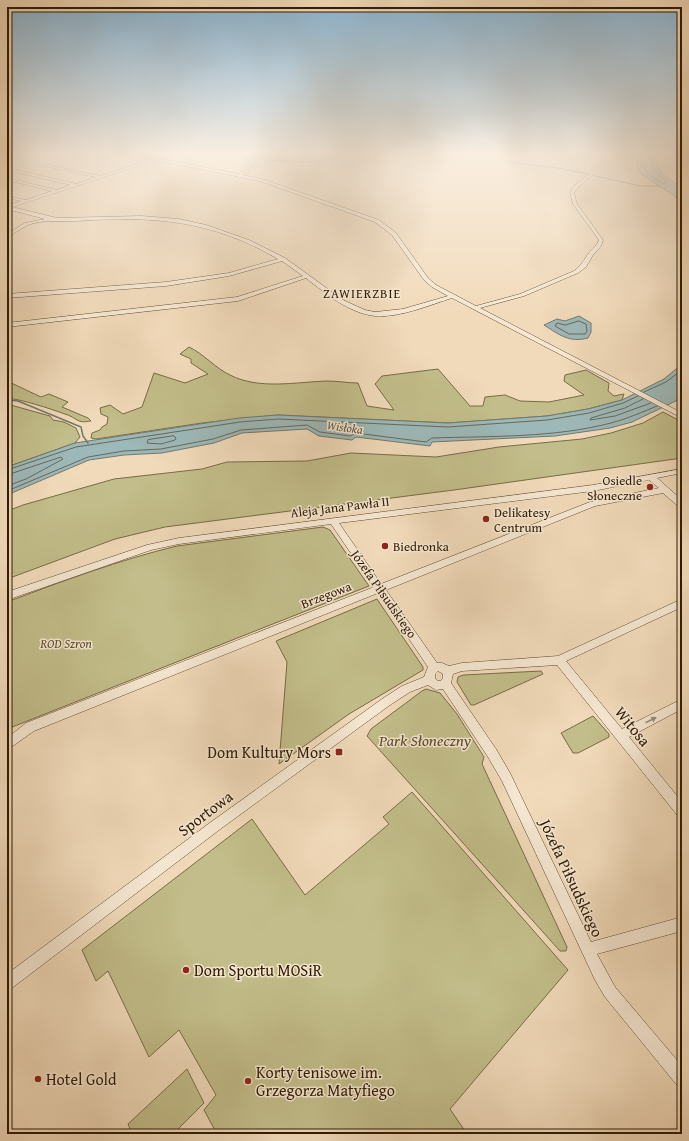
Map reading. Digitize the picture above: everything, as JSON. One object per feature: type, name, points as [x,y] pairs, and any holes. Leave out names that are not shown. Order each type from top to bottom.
[{"type":"street","points":[[336,206],[384,224],[393,232],[425,279],[452,296],[682,416]]},
{"type":"street","points":[[474,308],[530,292],[576,272],[584,266],[591,254],[599,246],[600,240],[592,224],[578,206]]},
{"type":"street","points":[[7,207],[25,210],[49,219]]},
{"type":"street","points":[[7,236],[27,224],[49,219],[120,217],[177,220],[225,233],[283,259],[345,302],[363,312],[374,314],[402,310],[452,296]]},
{"type":"street","points":[[7,296],[166,284],[229,274],[283,259]]},
{"type":"street","points":[[7,325],[238,299],[308,276]]},
{"type":"street","name":"Aleja Jana Pawła II","points":[[7,596],[150,547],[192,539],[586,489],[682,471]]},
{"type":"street","points":[[650,477],[663,490],[682,505]]},
{"type":"street","name":"Brzegowa","points":[[7,745],[30,727],[593,504],[663,490]]},
{"type":"street","name":"Józefa Piłsudskiego","points":[[333,521],[380,588],[432,673]]},
{"type":"street","points":[[446,677],[441,667],[432,673],[436,684],[462,667],[559,660],[682,604]]},
{"type":"street","name":"Witosa","points":[[559,660],[682,812]]},
{"type":"street","name":"Sportowa","points":[[7,983],[215,826],[386,702],[432,673]]},
{"type":"street","name":"Józefa Piłsudskiego","points":[[446,677],[506,778],[587,950],[610,992],[682,1078]]},
{"type":"street","points":[[620,736],[682,704]]},
{"type":"street","points":[[587,950],[682,924]]},
{"type":"green space","points":[[189,347],[200,353],[219,369],[241,380],[265,384],[327,381],[358,383],[367,406],[394,410],[375,384],[382,376],[438,369],[470,406],[483,406],[485,397],[505,395],[520,401],[549,402],[584,395],[564,381],[565,375],[586,370],[609,383],[608,391],[614,396],[624,394],[622,400],[588,409],[547,416],[448,423],[278,415],[202,423],[96,439],[91,438],[92,433],[100,430],[107,424],[108,417],[101,414],[100,408],[110,405],[123,414],[142,407],[154,373],[185,383],[208,374],[191,363],[191,359],[180,354]]},
{"type":"green space","points":[[7,381],[41,397],[49,394],[68,402],[62,407],[88,418],[91,421],[82,422],[44,407],[21,400],[7,398]]},
{"type":"green space","points":[[7,404],[50,416],[53,420],[64,422],[76,428],[80,437],[75,443],[7,467]]},
{"type":"green space","points":[[663,412],[682,422],[682,458],[454,490],[165,527],[115,539],[7,579],[7,511],[114,479],[202,469],[227,462],[307,461],[351,453],[436,457],[499,447],[582,439],[611,433],[643,423]]},
{"type":"green space","name":"ROD Szron","points":[[323,527],[330,530],[369,586],[7,729],[7,602],[112,564],[177,546]]},
{"type":"green space","name":"Park Słoneczny","points":[[377,599],[423,667],[423,670],[349,714],[279,764],[287,662],[276,641]]},
{"type":"green space","points":[[541,671],[543,674],[474,705],[471,705],[457,682],[458,677],[463,675]]},
{"type":"green space","name":"Park Słoneczny","points":[[426,689],[440,693],[457,714],[484,757],[482,764],[567,947],[566,951],[560,951],[367,736],[371,729]]},
{"type":"green space","points":[[593,716],[609,734],[609,737],[578,753],[573,753],[561,733]]},
{"type":"green space","points":[[412,792],[568,970],[450,1109],[467,1134],[217,1134],[204,1110],[216,1095],[179,1030],[149,1057],[108,971],[96,981],[82,950],[252,819],[305,895],[389,824],[383,817]]},
{"type":"green space","points":[[187,1069],[204,1103],[173,1134],[132,1134],[128,1124]]},
{"type":"water","points":[[579,316],[591,323],[591,332],[588,338],[570,339],[560,335],[544,325],[557,319],[565,321]]},
{"type":"water","name":"Wisłoka","points":[[682,364],[682,398],[632,422],[610,428],[555,436],[432,442],[430,446],[356,437],[352,440],[319,436],[307,429],[242,433],[214,443],[162,453],[124,455],[89,460],[7,495],[7,467],[75,443],[239,418],[278,415],[448,423],[547,416],[588,409],[622,400],[664,379]]},
{"type":"waterway","points":[[7,400],[18,401],[81,427],[83,436],[88,443]]},
{"type":"place","name":"Osiedle Słoneczne","points":[[650,487]]},
{"type":"place","name":"Delikatesy Centrum","points":[[486,519]]},
{"type":"place","name":"Biedronka","points":[[385,546]]},
{"type":"place","name":"Dom Kultury Mors","points":[[339,752]]},
{"type":"place","name":"Dom Sportu MOSiR","points":[[186,970]]},
{"type":"place","name":"Hotel Gold","points":[[38,1079]]},
{"type":"place","name":"Korty tenisowe im. Grzegorza Matyfiego","points":[[248,1081]]},
{"type":"district","name":"ZAWIERZBIE","points":[[362,293]]}]
